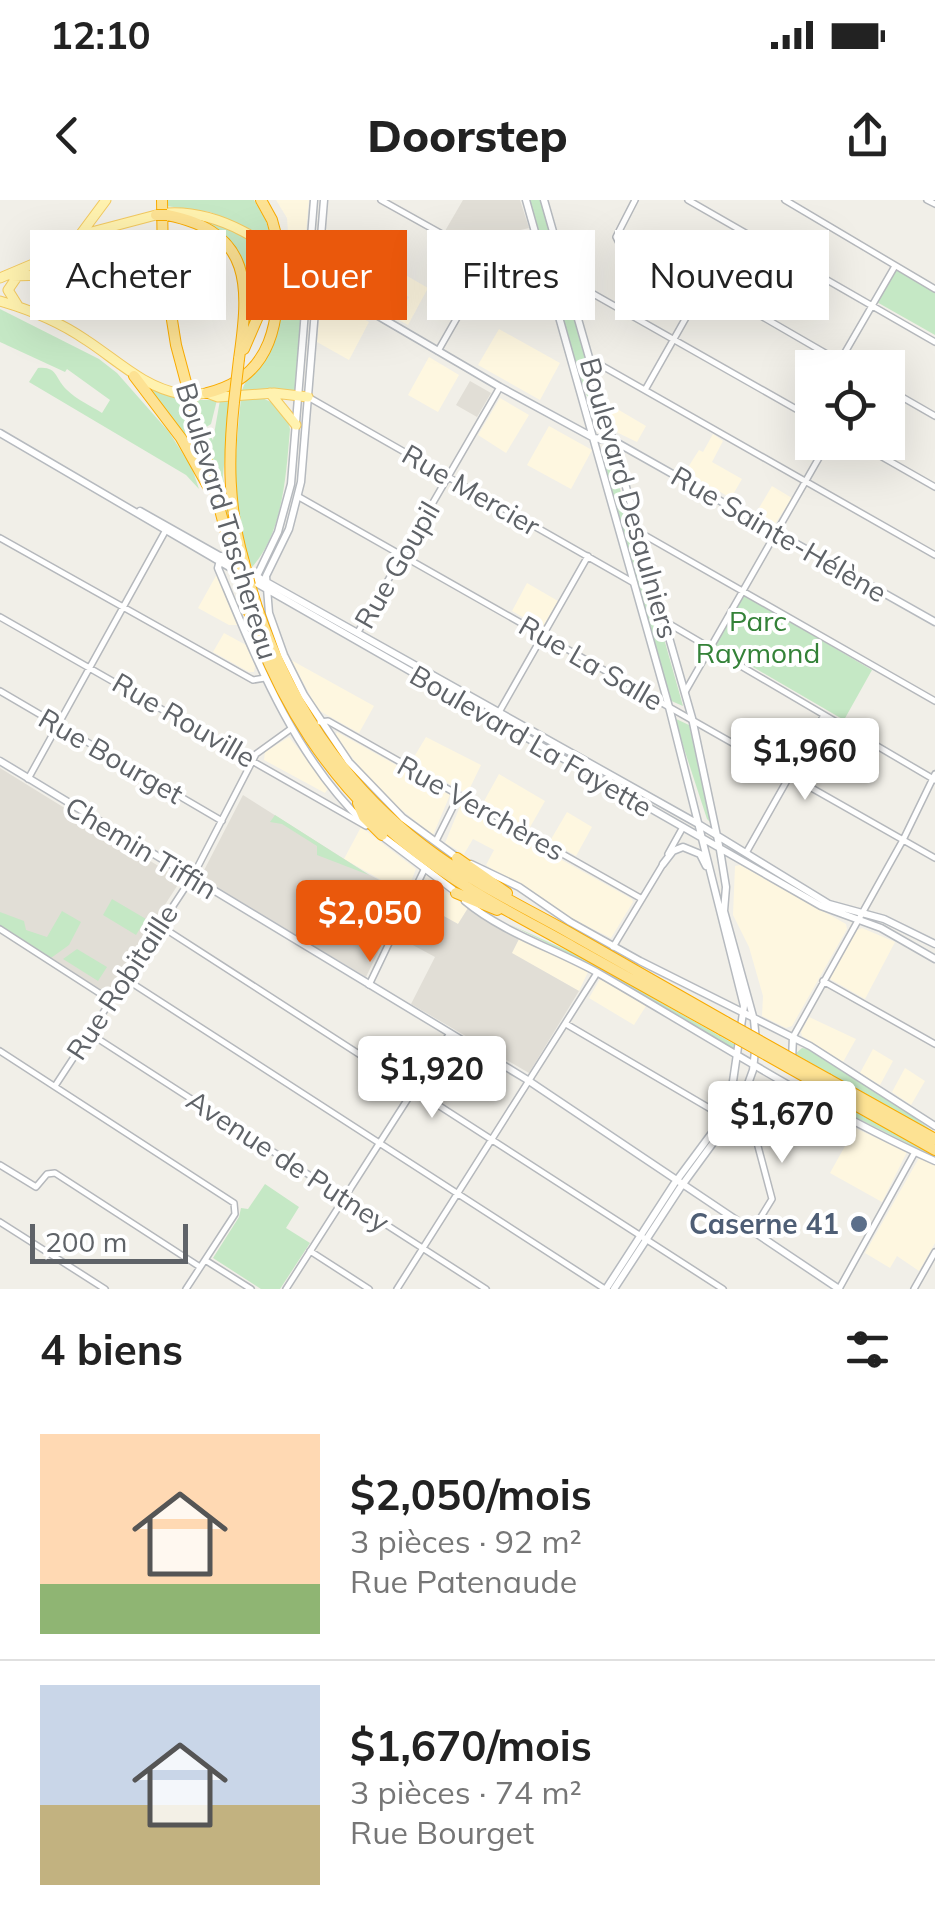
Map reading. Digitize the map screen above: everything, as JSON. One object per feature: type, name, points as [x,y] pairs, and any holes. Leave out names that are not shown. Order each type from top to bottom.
[{"type":"highway","name":"Boulevard Taschereau","points":[[162,200],[163,264],[174,336],[218,507],[224,558],[238,579],[263,652],[286,701],[324,759],[355,797],[427,861],[825,1083],[935,1150]]},
{"type":"highway","name":"Boulevard Taschereau","points":[[261,200],[275,230]]},
{"type":"highway","points":[[164,214],[211,231],[226,244],[238,263],[247,296],[239,359]]},
{"type":"highway","name":"Boulevard Taschereau","points":[[258,320],[239,359],[229,489],[244,562],[259,583],[264,627],[289,686],[321,739],[353,780],[425,847],[523,913]]},
{"type":"highway","points":[[207,393],[248,374],[266,349],[274,320]]},
{"type":"highway","points":[[134,376],[188,450],[218,507]]},
{"type":"highway","points":[[355,797],[364,817],[382,835]]},
{"type":"highway","points":[[457,858],[495,882],[523,913]]},
{"type":"highway","points":[[456,893],[482,905],[523,913]]},
{"type":"highway","name":"Boulevard Taschereau","points":[[825,1083],[935,1139]]},
{"type":"main road","points":[[84,230],[106,200]]},
{"type":"main road","points":[[100,230],[184,212],[246,234]]},
{"type":"main road","points":[[18,307],[8,287],[30,266]]},
{"type":"main road","points":[[2,277],[30,273]]},
{"type":"main road","points":[[0,302],[30,311]]},
{"type":"main road","points":[[48,320],[85,339],[134,376],[186,394],[304,396]]},
{"type":"main road","points":[[270,393],[296,426]]},
{"type":"street","points":[[312,230],[314,200]]},
{"type":"street","points":[[320,230],[324,200]]},
{"type":"street","points":[[381,200],[436,230]]},
{"type":"street","name":"Boulevard Desaulniers","points":[[526,200],[535,230]]},
{"type":"street","name":"Boulevard Desaulniers","points":[[544,200],[552,230]]},
{"type":"street","points":[[619,230],[634,200]]},
{"type":"street","points":[[688,200],[935,342]]},
{"type":"street","points":[[785,200],[935,289]]},
{"type":"street","points":[[928,200],[935,204]]},
{"type":"street","points":[[846,350],[895,266]]},
{"type":"street","points":[[595,295],[795,408]]},
{"type":"street","points":[[259,583],[298,498],[310,320]]},
{"type":"street","name":"Rue Sainte-Hélène","points":[[384,320],[594,438],[614,441],[935,622]]},
{"type":"street","points":[[438,352],[456,320]]},
{"type":"street","name":"Boulevard Desaulniers","points":[[561,320],[669,708],[738,987],[743,1012],[726,1120]]},
{"type":"street","name":"Boulevard Desaulniers","points":[[578,320],[692,718],[718,836],[724,911],[756,1041],[746,1092],[680,1181],[614,1289]]},
{"type":"street","points":[[645,390],[685,320]]},
{"type":"street","points":[[768,320],[821,350]]},
{"type":"street","points":[[590,359],[935,555]]},
{"type":"street","name":"Rue Goupil","points":[[356,636],[500,388]]},
{"type":"street","points":[[259,583],[286,508],[296,426],[304,396]]},
{"type":"street","name":"Rue Mercier","points":[[304,396],[326,404],[634,583]]},
{"type":"street","points":[[905,398],[935,416]]},
{"type":"street","name":"Boulevard La Fayette","points":[[0,432],[224,558],[287,601],[356,636]]},
{"type":"street","points":[[685,692],[818,460]]},
{"type":"street","points":[[887,460],[935,488]]},
{"type":"street","name":"Rue La Salle","points":[[298,498],[935,858]]},
{"type":"street","points":[[28,779],[167,528]]},
{"type":"street","points":[[640,532],[935,701]]},
{"type":"street","points":[[0,538],[252,680],[264,678]]},
{"type":"street","points":[[497,717],[588,556]]},
{"type":"street","name":"Boulevard Taschereau","points":[[224,558],[264,678],[292,728],[366,826],[483,914],[597,972],[802,1094],[935,1161]]},
{"type":"street","name":"Boulevard La Fayette","points":[[259,583],[497,717],[720,850],[744,857]]},
{"type":"street","name":"Boulevard Taschereau","points":[[259,583],[287,662],[320,722],[372,788],[434,843],[520,887],[613,947],[793,1037],[933,1121]]},
{"type":"street","points":[[269,613],[277,604],[287,601]]},
{"type":"street","name":"Rue Rouville","points":[[0,617],[366,826]]},
{"type":"street","points":[[664,621],[934,777],[793,1037],[791,1054],[802,1094]]},
{"type":"street","points":[[669,639],[676,632],[683,633]]},
{"type":"street","name":"Rue Bourget","points":[[0,691],[222,821]]},
{"type":"street","points":[[723,872],[744,857],[824,715]]},
{"type":"street","name":"Boulevard La Fayette","points":[[497,717],[700,825],[820,906],[859,917],[935,959]]},
{"type":"street","name":"Rue Verchères","points":[[320,722],[328,722],[642,898]]},
{"type":"street","points":[[252,760],[261,748],[292,728]]},
{"type":"street","name":"Rue Robitaille","points":[[55,1086],[190,878],[252,760]]},
{"type":"street","name":"Chemin Tiffin","points":[[0,762],[530,1081],[753,1230],[826,1285],[839,1289]]},
{"type":"street","points":[[434,843],[459,795]]},
{"type":"street","points":[[681,816],[694,805]]},
{"type":"street","points":[[613,947],[683,827]]},
{"type":"street","points":[[664,864],[678,848],[692,848],[700,854],[710,874]]},
{"type":"street","points":[[369,986],[424,870]]},
{"type":"street","name":"Boulevard La Fayette","points":[[859,917],[884,919],[935,944]]},
{"type":"street","points":[[159,926],[494,1138],[723,1289]]},
{"type":"street","points":[[0,929],[110,1000]]},
{"type":"street","points":[[398,1289],[597,972]]},
{"type":"street","points":[[124,978],[606,1289]]},
{"type":"street","points":[[823,981],[935,1044]]},
{"type":"street","points":[[723,1002],[732,998],[738,987]]},
{"type":"street","points":[[566,1024],[756,1137],[772,1196],[753,1230]]},
{"type":"street","name":"Avenue de Putney","points":[[89,1033],[486,1289]]},
{"type":"street","points":[[286,1289],[450,1033]]},
{"type":"street","points":[[0,1051],[230,1199],[236,1214],[186,1289]]},
{"type":"street","points":[[839,1289],[915,1152]]},
{"type":"street","points":[[0,1166],[36,1187],[47,1174],[55,1173],[200,1268]]},
{"type":"street","points":[[0,1222],[105,1289]]},
{"type":"street","name":"Boulevard Desaulniers","points":[[606,1289],[644,1238]]},
{"type":"street","points":[[310,1251],[368,1289]]},
{"type":"street","points":[[914,1289],[935,1252]]},
{"type":"street","points":[[206,1260],[251,1289]]},
{"type":"shaded area","points":[[276,200],[309,200],[306,230],[288,230],[287,218]]},
{"type":"shaded area","points":[[463,200],[520,200],[529,228],[520,230],[446,230]]},
{"type":"shaded area","points":[[407,276],[427,287],[408,325],[399,320],[407,320]]},
{"type":"shaded area","points":[[319,320],[369,322],[349,360],[317,342]]},
{"type":"shaded area","points":[[499,329],[560,363],[540,400],[478,365]]},
{"type":"shaded area","points":[[429,357],[459,375],[438,412],[408,395]]},
{"type":"shaded area","points":[[470,381],[491,393],[477,417],[456,405]]},
{"type":"shaded area","points":[[500,398],[529,415],[506,453],[478,435]]},
{"type":"shaded area","points":[[607,403],[646,426],[637,442],[614,431]]},
{"type":"shaded area","points":[[549,426],[592,450],[571,489],[527,465]]},
{"type":"shaded area","points":[[713,434],[723,441],[712,462],[742,479],[731,498],[685,472]]},
{"type":"shaded area","points":[[772,486],[792,498],[775,524],[756,513]]},
{"type":"shaded area","points":[[217,574],[238,625],[229,625],[198,608]]},
{"type":"shaded area","points":[[527,583],[558,601],[542,628],[512,611]]},
{"type":"shaded area","points":[[224,633],[246,645],[254,672],[213,652]]},
{"type":"shaded area","points":[[291,660],[374,706],[359,733],[318,710]]},
{"type":"shaded area","points":[[337,732],[450,795],[433,835],[366,775],[335,736]]},
{"type":"shaded area","points":[[289,737],[329,787],[325,793],[264,760],[265,752]]},
{"type":"shaded area","points":[[426,737],[481,765],[467,794],[411,762]]},
{"type":"shaded area","points":[[0,768],[181,880],[107,994],[0,924]]},
{"type":"shaded area","points":[[499,774],[545,801],[529,829],[483,803]]},
{"type":"shaded area","points":[[243,795],[406,894],[366,977],[200,878]]},
{"type":"shaded area","points":[[461,804],[632,899],[611,938],[561,913],[486,865],[494,850],[473,839],[464,854],[445,843]]},
{"type":"shaded area","points":[[567,812],[592,827],[576,856],[550,841]]},
{"type":"shaded area","points":[[361,827],[416,869],[406,894],[344,859]]},
{"type":"shaded area","points":[[740,865],[846,924],[847,929],[792,1026],[786,1028],[762,1016],[763,996],[749,947],[733,915],[735,866]]},
{"type":"shaded area","points":[[427,879],[468,908],[458,924],[415,900]]},
{"type":"shaded area","points":[[415,900],[458,924],[468,908],[520,937],[512,953],[579,991],[529,1073],[411,1004],[435,957],[398,937]]},
{"type":"shaded area","points":[[862,928],[895,942],[865,999],[830,979],[857,930]]},
{"type":"shaded area","points":[[520,937],[588,972],[579,991],[511,953]]},
{"type":"shaded area","points":[[600,979],[646,1006],[634,1025],[589,998]]},
{"type":"shaded area","points":[[809,1017],[856,1039],[843,1062],[802,1036]]},
{"type":"shaded area","points":[[873,1049],[893,1061],[880,1085],[860,1073]]},
{"type":"shaded area","points":[[905,1068],[925,1081],[911,1105],[892,1092]]},
{"type":"shaded area","points":[[855,1128],[907,1152],[882,1202],[830,1173]]},
{"type":"shaded area","points":[[919,1158],[935,1165],[935,1243],[919,1271],[897,1256],[890,1268],[865,1253]]},
{"type":"green space","points":[[165,200],[254,200],[269,230],[252,230],[210,212],[166,206]]},
{"type":"green space","points":[[528,200],[542,200],[550,230],[537,230]]},
{"type":"green space","points":[[192,216],[223,225],[246,238],[246,270],[226,239],[226,230]]},
{"type":"green space","points":[[896,268],[935,291],[935,335],[875,301]]},
{"type":"green space","points":[[0,309],[99,359],[117,373],[169,432],[192,468],[199,489],[186,475],[29,382],[38,368],[44,368],[53,371],[71,393],[102,413],[110,400],[67,369],[65,372],[0,342]]},
{"type":"green space","points":[[280,320],[301,320],[295,391],[242,391],[267,356]]},
{"type":"green space","points":[[563,320],[575,320],[605,430],[599,429]]},
{"type":"green space","points":[[150,391],[183,399],[204,466]]},
{"type":"green space","points":[[258,397],[279,408],[290,429],[277,521],[252,567],[240,526],[236,463],[241,398]]},
{"type":"green space","points":[[193,400],[217,400],[211,424],[205,428],[213,440],[220,400],[230,400],[223,476],[230,531]]},
{"type":"green space","points":[[607,452],[629,515],[683,706],[669,700],[602,453]]},
{"type":"green space","name":"Parc Raymond","points":[[744,595],[872,670],[844,720],[715,645]]},
{"type":"green space","points":[[674,718],[689,725],[712,824],[707,819]]},
{"type":"green space","points":[[275,815],[369,875],[317,855],[317,846],[282,824],[270,822]]},
{"type":"green space","points":[[112,899],[146,919],[136,935],[103,915]]},
{"type":"green space","points":[[62,911],[81,922],[69,945],[51,958],[0,925],[0,912],[24,921],[26,930],[47,937]]},
{"type":"green space","points":[[509,924],[577,955],[734,1044],[733,1051],[585,962]]},
{"type":"green space","points":[[77,949],[107,967],[98,981],[63,959]]},
{"type":"green space","points":[[802,1048],[893,1101],[935,1133],[795,1054]]},
{"type":"green space","points":[[800,1081],[935,1156],[935,1157],[807,1093]]},
{"type":"green space","points":[[265,1184],[299,1207],[286,1228],[310,1243],[280,1289],[261,1289],[213,1258],[241,1208],[248,1209]]},
{"type":"place","name":"Caserne 41","points":[[859,1224]]}]
